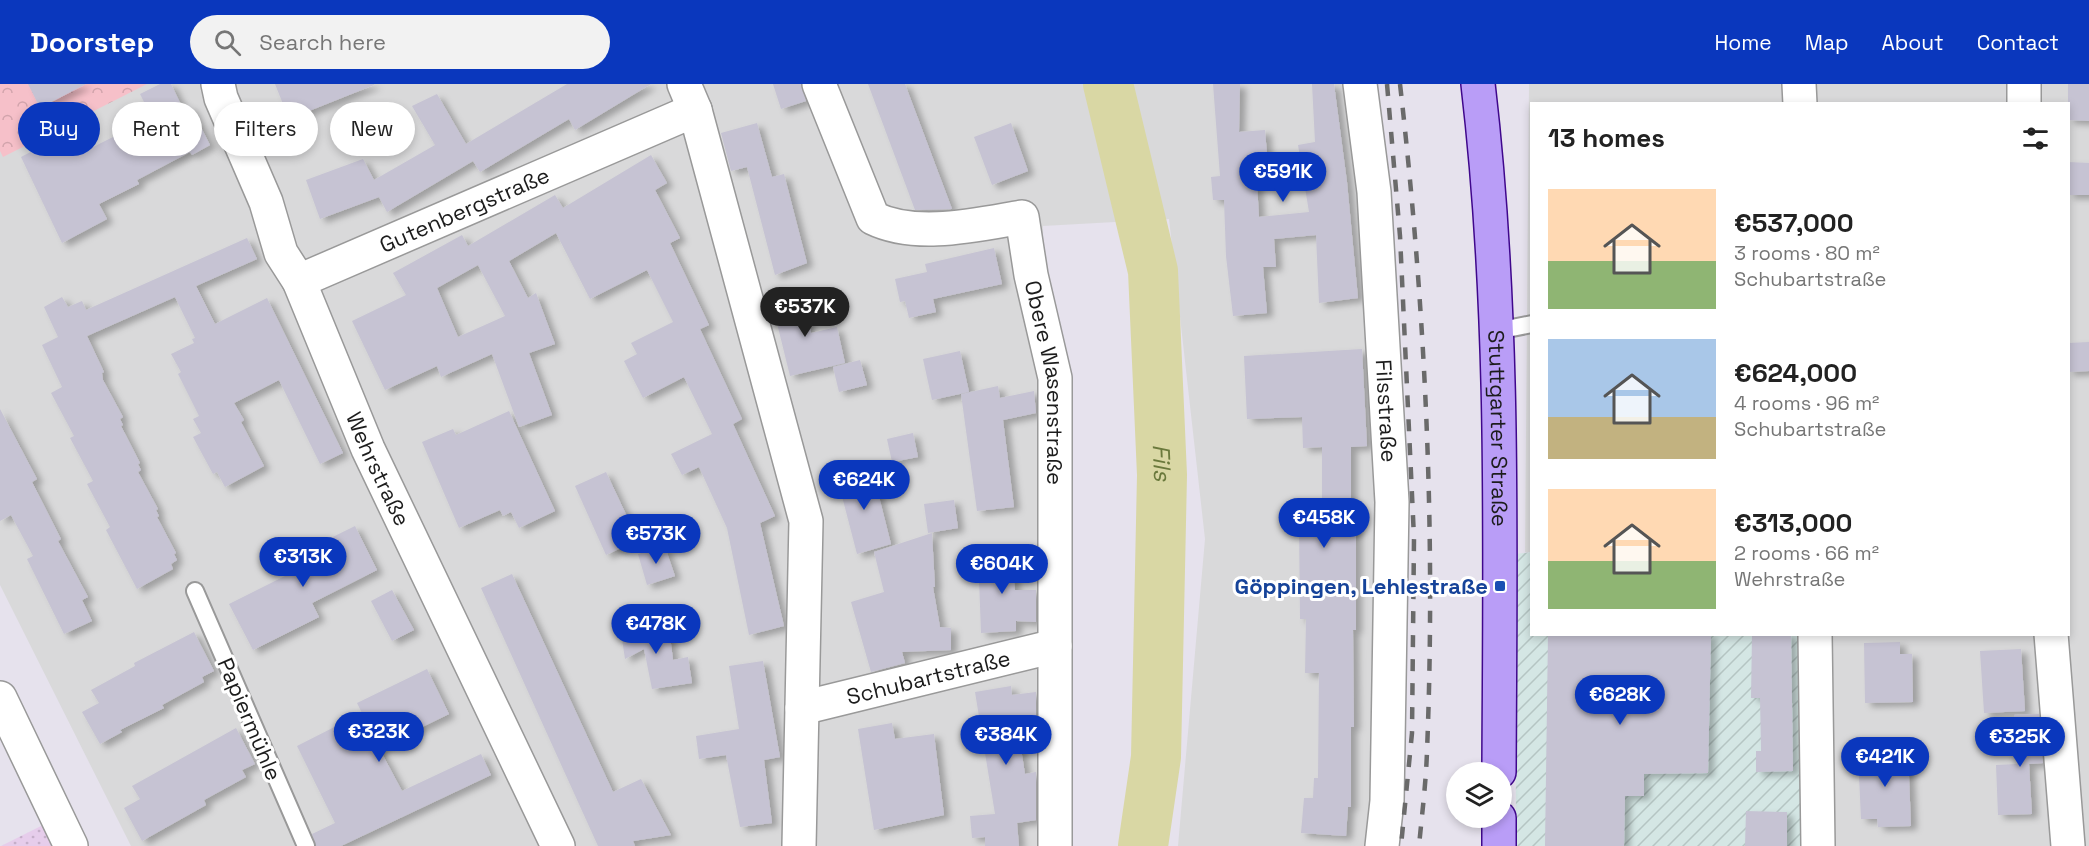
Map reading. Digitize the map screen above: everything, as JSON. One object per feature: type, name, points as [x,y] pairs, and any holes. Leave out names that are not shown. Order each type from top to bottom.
[{"type":"main road","name":"Stuttgarter Straße","points":[[1478,84],[1486,152],[1497,330],[1501,552],[1499,762]]},
{"type":"main road","points":[[1499,828],[1499,846]]},
{"type":"street","name":"Wehrstraße","points":[[218,84],[221,98],[266,202],[281,253],[299,281],[368,449],[558,846]]},
{"type":"street","name":"Obere Wasenstraße","points":[[819,84],[873,218],[892,228],[926,229],[1022,217],[1031,275],[1055,378],[1055,846]]},
{"type":"street","name":"Filsstraße","points":[[1360,84],[1374,192],[1392,502],[1387,801],[1382,846]]},
{"type":"street","points":[[1799,84],[1800,102]]},
{"type":"street","points":[[2024,84],[2024,102]]},
{"type":"street","name":"Gutenbergstraße","points":[[299,281],[690,97]]},
{"type":"street","points":[[690,97],[806,521],[799,846]]},
{"type":"street","points":[[1815,636],[1818,846]]},
{"type":"street","points":[[2051,636],[2068,846]]},
{"type":"street","name":"Schubartstraße","points":[[802,708],[1055,646]]},
{"type":"street","points":[[0,698],[70,846]]},
{"type":"lane","points":[[1497,330],[1530,324]]},
{"type":"lane","name":"Papiermühle","points":[[195,591],[306,846]]},
{"type":"shaded area","points":[[0,84],[1346,84],[1376,408],[1377,782],[1370,846],[1178,846],[1205,539],[1169,219],[1043,226],[1048,846],[131,846],[0,585]]},
{"type":"shaded area","points":[[1529,84],[2089,84],[2089,846],[1810,846],[1807,636],[2070,636],[2070,102],[1530,102],[1530,552],[1525,552]]},
{"type":"shaded area","points":[[1530,552],[1530,636],[1807,636],[1810,846],[1516,846],[1515,554]]},
{"type":"shaded area","points":[[57,818],[71,846],[1,846]]},
{"type":"green space","points":[[0,84],[147,84],[100,108],[100,102],[18,102],[18,149],[3,157],[0,151]]},
{"type":"building","points":[[28,84],[86,84],[52,102],[37,102]]},
{"type":"building","points":[[160,84],[171,84],[180,102],[144,102],[140,94]]},
{"type":"building","points":[[275,84],[374,84],[318,107],[318,102],[282,102]]},
{"type":"building","points":[[567,84],[651,84],[575,130],[569,119],[480,172],[473,161],[387,212],[379,197],[320,219],[306,180],[363,159],[374,180],[435,145],[415,111],[415,105],[437,94],[466,144]]},
{"type":"building","points":[[773,84],[801,84],[806,101],[781,109]]},
{"type":"building","points":[[868,84],[905,84],[952,209],[915,210]]},
{"type":"building","points":[[1213,84],[1240,84],[1239,132],[1265,130],[1268,166],[1256,167],[1259,217],[1309,212],[1298,145],[1315,142],[1312,84],[1334,84],[1347,182],[1358,298],[1319,303],[1316,235],[1274,239],[1276,267],[1263,267],[1267,313],[1233,316],[1226,256],[1224,200],[1213,200],[1211,177],[1220,176]]},
{"type":"building","points":[[2068,84],[2089,84],[2089,121],[2070,120],[2070,102],[2068,102]]},
{"type":"building","points":[[757,123],[772,177],[784,174],[807,263],[775,275],[747,167],[731,171],[721,133]]},
{"type":"building","points":[[1011,123],[1028,171],[992,185],[974,137]]},
{"type":"building","points":[[202,129],[210,145],[202,149]]},
{"type":"building","points":[[112,138],[112,156],[182,156],[137,180],[139,184],[99,204],[107,219],[62,243],[21,157],[100,156],[100,144]]},
{"type":"building","points":[[651,155],[667,183],[655,190],[680,238],[670,243],[709,325],[700,329],[742,419],[733,424],[775,516],[760,523],[784,626],[749,635],[727,528],[699,467],[682,475],[671,454],[712,434],[684,377],[643,398],[624,361],[637,354],[631,343],[673,322],[647,270],[590,299],[556,233],[509,261],[528,298],[536,293],[555,344],[529,353],[552,415],[519,427],[492,354],[441,377],[437,366],[385,390],[352,321],[406,295],[393,273],[462,235],[468,246],[555,195],[563,208]],"holes":[[[478,265],[505,316],[458,337],[437,288]]]},
{"type":"building","points":[[2070,162],[2089,163],[2089,195],[2070,195]]},
{"type":"building","points":[[247,238],[257,259],[196,286],[215,324],[267,298],[343,453],[320,464],[279,380],[234,403],[244,420],[241,422],[264,466],[225,487],[217,472],[213,474],[193,437],[201,433],[193,419],[199,416],[178,374],[181,372],[171,354],[194,343],[192,339],[195,338],[175,297],[87,336],[104,372],[102,373],[103,380],[123,417],[120,419],[123,425],[121,426],[140,463],[138,464],[141,470],[138,472],[158,509],[156,510],[159,516],[157,517],[176,553],[174,554],[177,560],[171,564],[173,569],[137,589],[106,530],[110,527],[87,484],[93,481],[70,438],[74,436],[51,393],[62,387],[42,345],[58,337],[44,307],[62,297],[68,307],[82,301],[86,310]]},
{"type":"building","points":[[994,248],[1002,284],[933,299],[936,312],[909,318],[905,301],[900,302],[895,279],[927,272],[925,264]]},
{"type":"building","points":[[802,292],[811,333],[837,327],[845,363],[790,376],[772,303],[782,301],[781,297]]},
{"type":"building","points":[[2089,342],[2089,371],[2070,372],[2070,343]]},
{"type":"building","points":[[1362,349],[1367,446],[1351,447],[1351,523],[1356,523],[1356,630],[1353,630],[1354,727],[1351,727],[1351,807],[1348,807],[1346,836],[1301,833],[1304,798],[1313,798],[1314,778],[1318,778],[1319,673],[1305,673],[1306,619],[1300,619],[1299,524],[1322,524],[1322,447],[1303,448],[1302,417],[1247,419],[1244,356]]},
{"type":"building","points":[[960,351],[969,392],[932,400],[923,359]]},
{"type":"building","points":[[860,360],[867,385],[839,392],[833,367]]},
{"type":"building","points":[[998,386],[1000,398],[1034,391],[1036,413],[1003,420],[1014,507],[977,511],[961,394]]},
{"type":"building","points":[[0,409],[37,479],[32,482],[61,539],[58,541],[88,597],[82,600],[92,621],[64,634],[27,559],[33,556],[11,515],[0,521]]},
{"type":"building","points":[[509,411],[555,511],[519,528],[511,512],[503,516],[500,510],[459,528],[422,442],[453,429],[456,435]]},
{"type":"building","points":[[913,433],[918,457],[892,462],[887,439]]},
{"type":"building","points":[[872,469],[891,544],[857,554],[837,477]]},
{"type":"building","points":[[606,472],[638,540],[606,555],[575,486]]},
{"type":"building","points":[[954,500],[958,528],[928,533],[924,504]]},
{"type":"building","points":[[355,526],[377,570],[312,603],[319,617],[253,650],[229,604],[295,571],[290,558]]},
{"type":"building","points":[[932,533],[935,587],[933,587],[940,627],[951,628],[951,650],[902,652],[905,663],[871,672],[851,602],[884,592],[874,552]]},
{"type":"building","points":[[665,547],[675,576],[647,585],[638,554]]},
{"type":"building","points":[[1012,551],[1015,590],[1036,590],[1036,622],[1016,621],[1016,631],[981,633],[978,552]]},
{"type":"building","points":[[512,574],[613,792],[641,779],[671,835],[633,841],[635,846],[598,846],[481,588]]},
{"type":"building","points":[[392,590],[414,630],[392,641],[371,601]]},
{"type":"building","points":[[649,621],[650,631],[669,628],[673,660],[688,657],[692,683],[652,689],[644,649],[625,659],[620,626]]},
{"type":"building","points":[[194,632],[214,671],[202,677],[204,682],[162,705],[164,708],[120,730],[122,732],[100,744],[82,712],[99,703],[91,690],[135,666],[134,663]]},
{"type":"building","points":[[1548,636],[1711,636],[1708,773],[1644,774],[1644,796],[1625,796],[1624,846],[1545,846]]},
{"type":"building","points":[[1752,636],[1791,636],[1793,771],[1756,772],[1756,751],[1761,751],[1760,698],[1751,698]]},
{"type":"building","points":[[1900,642],[1900,654],[1912,654],[1913,702],[1865,703],[1864,643]]},
{"type":"building","points":[[2021,649],[2025,711],[1984,713],[1980,651]]},
{"type":"building","points":[[763,661],[780,757],[764,760],[772,823],[740,827],[726,755],[699,759],[696,736],[739,729],[729,666]]},
{"type":"building","points":[[427,669],[449,714],[379,748],[402,791],[481,754],[491,775],[341,846],[316,846],[312,834],[335,823],[297,746],[362,713],[357,703]]},
{"type":"building","points":[[1011,686],[1012,695],[1036,692],[1036,721],[1017,723],[1025,774],[1036,772],[1036,820],[1017,823],[1019,846],[985,846],[985,837],[972,838],[970,816],[995,814],[975,692]]},
{"type":"building","points":[[2039,714],[2043,763],[2029,764],[2032,814],[1998,815],[1996,765],[2017,764],[2014,715]]},
{"type":"building","points":[[892,723],[895,739],[934,734],[944,815],[874,830],[858,729]]},
{"type":"building","points":[[236,728],[255,764],[242,770],[246,777],[204,800],[206,805],[142,841],[124,808],[140,799],[132,786]]},
{"type":"building","points":[[1908,751],[1911,826],[1878,827],[1877,819],[1861,819],[1858,754]]},
{"type":"building","points":[[1746,811],[1787,812],[1787,846],[1745,846]]},
{"type":"waterway","name":"Fils","points":[[1108,84],[1153,271],[1162,475],[1156,757],[1143,846]]},
{"type":"railway","points":[[1387,84],[1400,236],[1414,538],[1412,733],[1401,846]]},
{"type":"railway","points":[[1400,84],[1422,333],[1429,500],[1429,668],[1425,787],[1419,846]]},
{"type":"place","name":"Göppingen, Lehlestraße","points":[[1500,586]]}]
